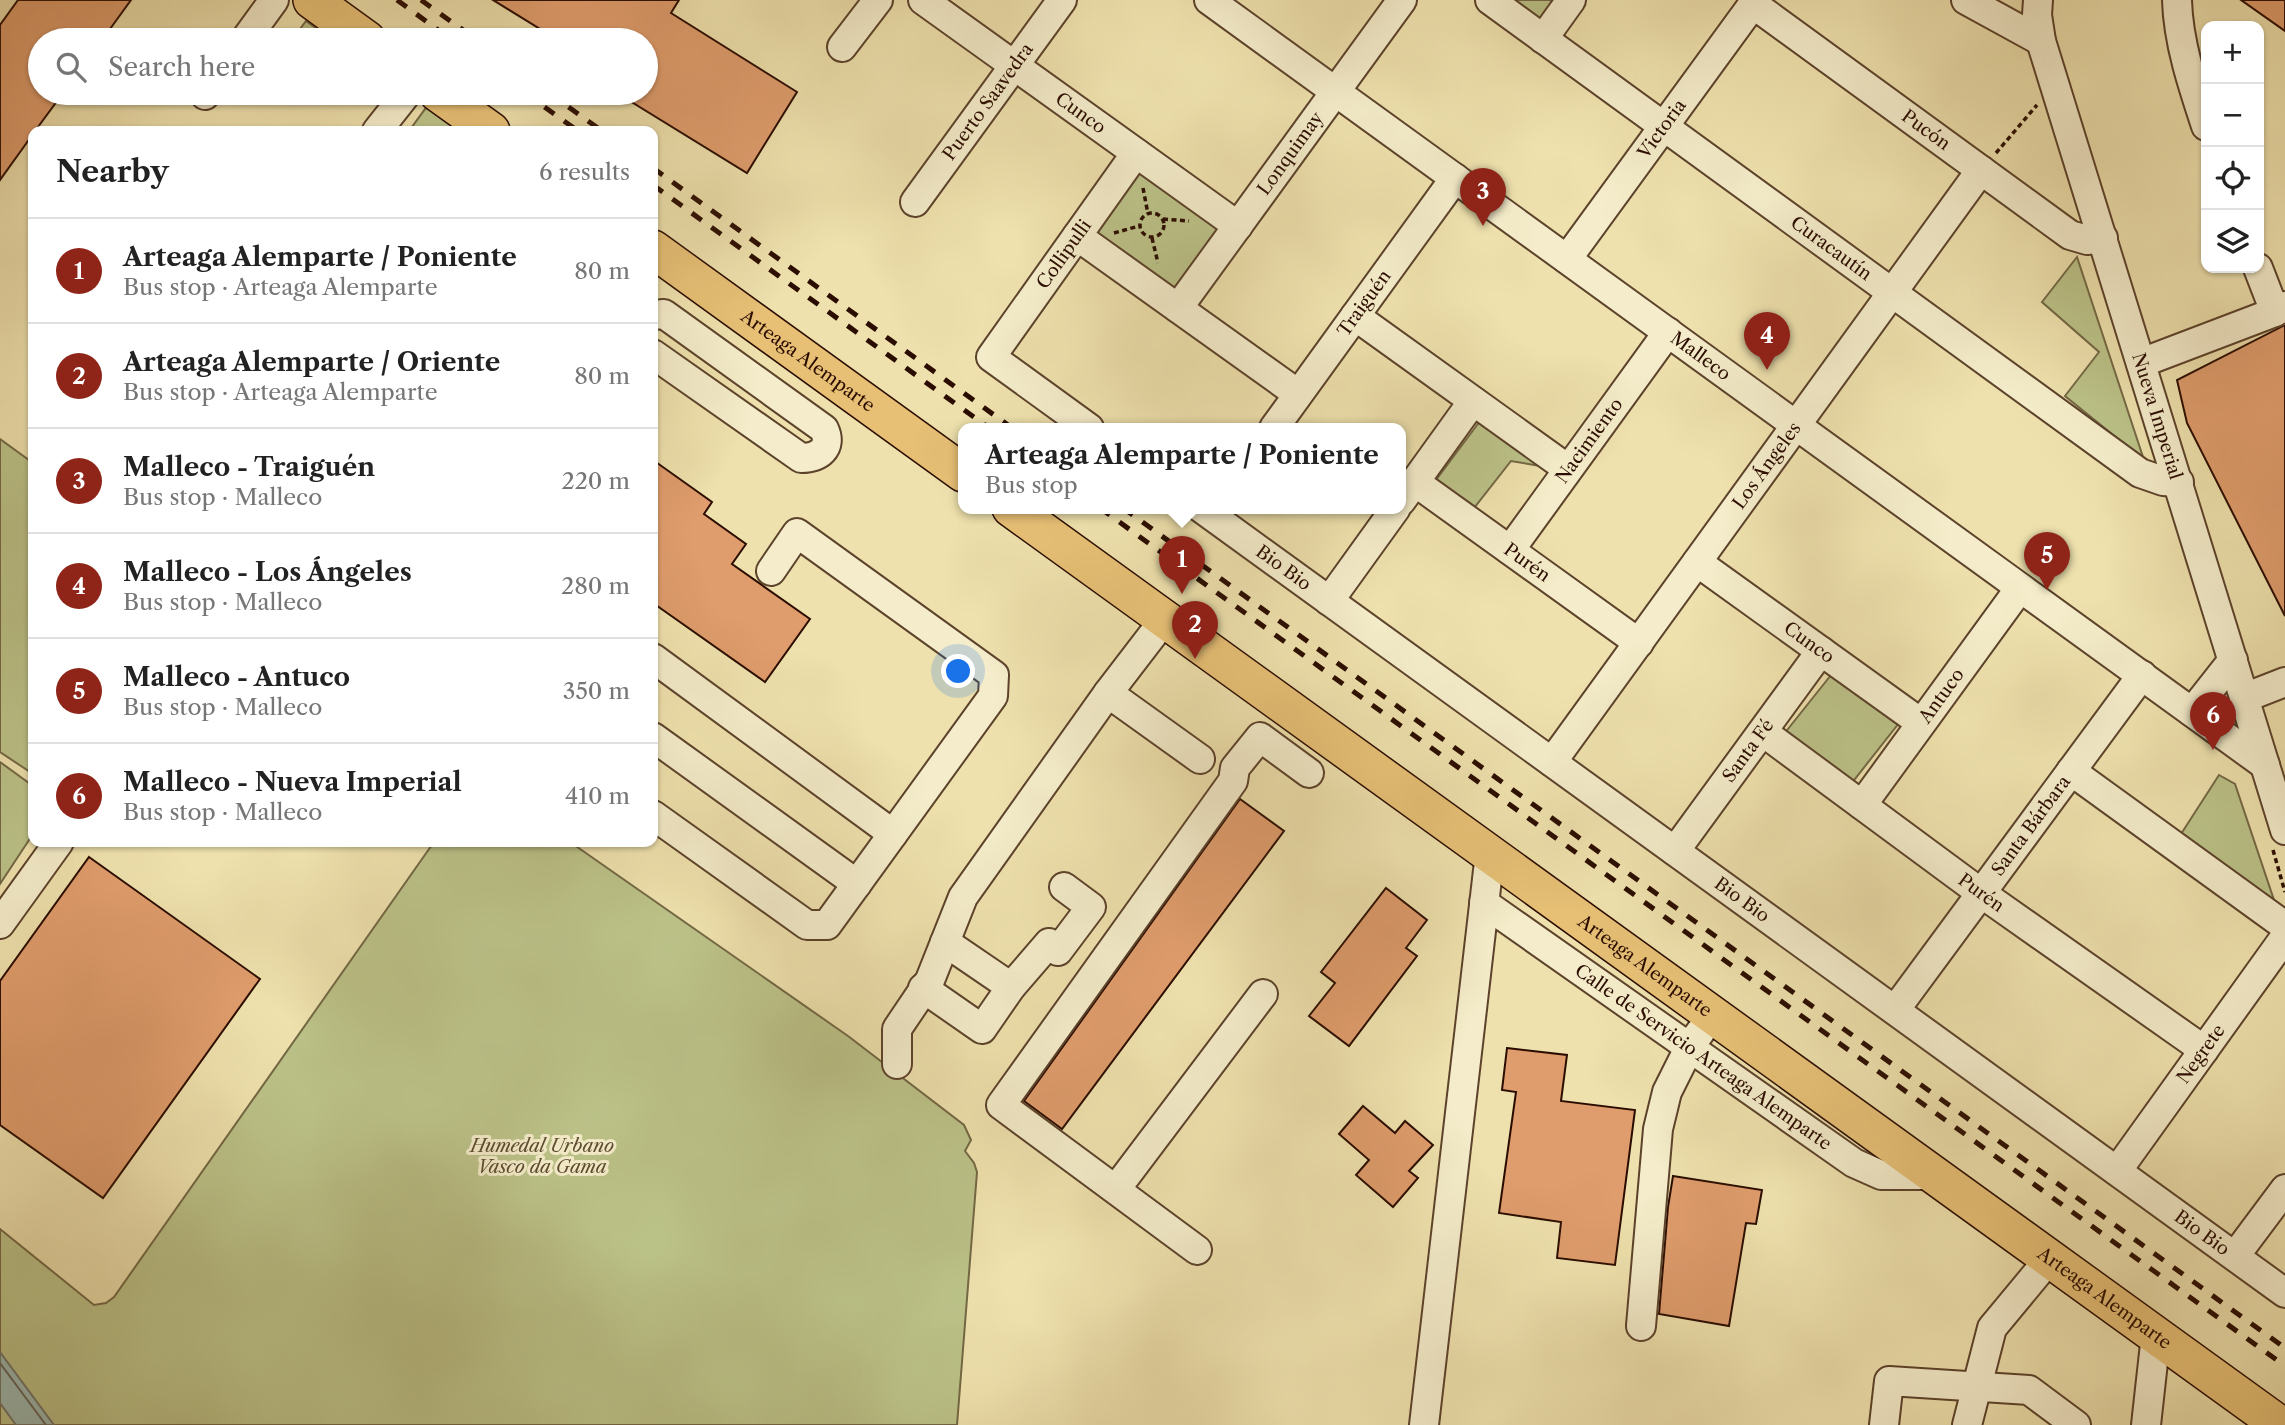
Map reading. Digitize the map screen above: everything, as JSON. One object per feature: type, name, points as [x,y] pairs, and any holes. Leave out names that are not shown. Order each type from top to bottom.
[{"type":"main road","points":[[312,0],[350,28]]},
{"type":"main road","points":[[455,105],[484,126]]},
{"type":"main road","name":"Arteaga Alemparte","points":[[658,255],[958,469]]},
{"type":"main road","name":"Arteaga Alemparte","points":[[1019,514],[2280,1425]]},
{"type":"street","points":[[253,28],[274,0]]},
{"type":"street","points":[[842,47],[878,0]]},
{"type":"street","name":"Cunco","points":[[923,0],[1238,226]]},
{"type":"street","name":"Puerto Saavedra","points":[[915,202],[1062,0]]},
{"type":"street","name":"Lonquimay","points":[[1178,308],[1402,0]]},
{"type":"street","name":"Curacautín","points":[[1490,0],[2140,473],[2163,481],[2179,482]]},
{"type":"street","points":[[1543,39],[1571,0]]},
{"type":"street","points":[[1966,0],[2041,41]]},
{"type":"street","name":"Nueva Imperial","points":[[2038,0],[2041,41],[2285,830]]},
{"type":"street","points":[[2177,0],[2188,65],[2201,109]]},
{"type":"street","name":"Victoria","points":[[1567,259],[1754,2]]},
{"type":"street","name":"Pucón","points":[[1754,2],[2070,235],[2087,240],[2103,238]]},
{"type":"street","name":"Malleco","points":[[1222,4],[1455,178],[2265,765]]},
{"type":"street","points":[[381,126],[398,105]]},
{"type":"street","name":"Collipulli","points":[[1082,423],[990,357],[1136,153]]},
{"type":"street","name":"Los Ángeles","points":[[1552,762],[1981,170]]},
{"type":"street","name":"Traiguén","points":[[1278,423],[1455,178]]},
{"type":"street","points":[[1077,236],[1298,394]]},
{"type":"street","points":[[2141,363],[2280,309],[2261,273]]},
{"type":"street","points":[[658,315],[664,314],[824,429],[828,438],[826,446],[812,458],[801,458],[658,358]]},
{"type":"street","points":[[1355,316],[1568,469]]},
{"type":"street","name":"Nacimiento","points":[[1510,550],[1668,332]]},
{"type":"street","points":[[1408,492],[1473,401]]},
{"type":"street","name":"Purén","points":[[1408,492],[1510,550],[1639,643]]},
{"type":"street","name":"Bio Bio","points":[[1213,514],[1329,601],[2285,1293]]},
{"type":"street","points":[[1329,601],[1392,514]]},
{"type":"street","points":[[658,819],[807,925],[827,925],[993,696],[994,675],[797,533],[771,571]]},
{"type":"street","name":"Cunco","points":[[1697,562],[1921,723]]},
{"type":"street","name":"Antuco","points":[[1861,805],[2020,587]]},
{"type":"street","points":[[897,1064],[897,1028],[930,980],[963,897],[1108,693],[1164,620]]},
{"type":"street","name":"Santa Fé","points":[[1675,851],[1821,651]]},
{"type":"street","points":[[2192,712],[2233,660]]},
{"type":"street","points":[[658,662],[893,834]]},
{"type":"street","name":"Santa Bárbara","points":[[1895,1010],[2141,675]]},
{"type":"street","points":[[2244,698],[2285,682]]},
{"type":"street","points":[[1108,693],[1200,759]]},
{"type":"street","points":[[1284,754],[1308,723]]},
{"type":"street","name":"Purén","points":[[1763,732],[1981,893],[2204,1050]]},
{"type":"street","points":[[1197,1250],[1001,1105],[1233,780],[1235,768],[1260,737],[1309,773]]},
{"type":"street","points":[[658,741],[857,884]]},
{"type":"street","points":[[2071,771],[2285,926]]},
{"type":"street","points":[[0,924],[55,847]]},
{"type":"street","points":[[1424,1425],[1490,853]]},
{"type":"street","points":[[923,988],[982,1029],[1011,987],[1049,943],[1058,951],[1091,907],[1064,887]]},
{"type":"street","name":"Calle de Servicio Arteaga Alemparte","points":[[1484,903],[1854,1163],[1881,1174],[1935,1175]]},
{"type":"street","name":"Negrete","points":[[2117,1171],[2285,937]]},
{"type":"street","points":[[946,942],[1011,987]]},
{"type":"street","points":[[1116,1189],[1262,994]]},
{"type":"street","points":[[1640,1326],[1658,1129],[1667,1092],[1690,1046],[1713,1014]]},
{"type":"street","points":[[2235,1256],[2285,1189]]},
{"type":"street","points":[[1967,1425],[1993,1328],[2050,1258]]},
{"type":"street","points":[[2146,1425],[2157,1335]]},
{"type":"street","points":[[1884,1425],[1889,1381],[2029,1390],[2076,1425]]},
{"type":"path","points":[[1981,170],[2038,104]]},
{"type":"path","points":[[1148,214],[1156,214],[1163,219],[1164,228],[1156,237],[1148,237],[1140,230],[1142,219],[1148,214]]},
{"type":"green space","points":[[1504,0],[1555,0],[1537,24]]},
{"type":"green space","points":[[306,21],[316,28],[301,28]]},
{"type":"green space","points":[[428,105],[458,126],[413,126]]},
{"type":"green space","points":[[1142,161],[1230,223],[1178,296],[1091,232]]},
{"type":"green space","points":[[2077,257],[2144,460],[2065,396],[2099,352],[2042,302]]},
{"type":"green space","points":[[1480,421],[1546,467],[1511,461],[1474,508],[1436,480]]},
{"type":"green space","points":[[0,439],[28,459],[28,771],[0,752]]},
{"type":"green space","points":[[1831,675],[1899,723],[1851,784],[1784,734]]},
{"type":"green space","points":[[0,762],[28,782],[28,842],[0,884]]},
{"type":"green space","points":[[2219,775],[2235,784],[2276,906],[2181,834]]},
{"type":"green space","name":"Humedal Urbano Vasco da Gama","points":[[430,847],[577,847],[848,1036],[964,1125],[971,1140],[965,1151],[977,1172],[957,1425],[0,1425],[0,1229],[94,1305],[106,1303],[114,1297]]},
{"type":"water","points":[[0,1352],[54,1425],[16,1425],[0,1403]]},
{"type":"building","points":[[18,0],[131,0],[111,28],[28,28],[28,105],[54,105],[39,126],[28,126],[28,141],[0,180],[0,25]]},
{"type":"building","points":[[493,0],[679,0],[671,13],[797,92],[747,173],[636,105],[658,105],[658,28],[538,28]]},
{"type":"building","points":[[2241,0],[2285,0],[2285,31]]},
{"type":"building","points":[[2285,325],[2285,616],[2187,423],[2177,380]]},
{"type":"building","points":[[658,464],[712,502],[704,514],[746,544],[732,564],[810,619],[765,682],[658,607]]},
{"type":"building","points":[[1240,799],[1284,831],[1062,1129],[1024,1101]]},
{"type":"building","points":[[89,857],[260,979],[103,1198],[0,1125],[0,981]]},
{"type":"building","points":[[1386,888],[1427,920],[1406,948],[1417,956],[1349,1046],[1309,1016],[1335,983],[1321,972]]},
{"type":"building","points":[[1507,1048],[1567,1055],[1561,1101],[1635,1110],[1615,1265],[1557,1258],[1561,1222],[1499,1213],[1516,1092],[1502,1090]]},
{"type":"building","points":[[1363,1106],[1395,1133],[1405,1121],[1433,1145],[1409,1171],[1418,1178],[1393,1207],[1356,1175],[1369,1160],[1339,1134]]},
{"type":"building","points":[[1673,1176],[1762,1190],[1756,1224],[1746,1223],[1729,1326],[1659,1314]]},
{"type":"railway","points":[[397,0],[436,28]]},
{"type":"railway","points":[[421,0],[460,28]]},
{"type":"railway","points":[[542,105],[571,126]]},
{"type":"railway","points":[[566,105],[595,126]]},
{"type":"railway","points":[[658,172],[1005,423]]},
{"type":"railway","points":[[658,189],[982,423]]},
{"type":"railway","points":[[1108,514],[2285,1366]]},
{"type":"railway","points":[[1131,514],[2285,1348]]},
{"type":"place","name":"Malleco - Traiguén","points":[[1483,226]]},
{"type":"place","name":"Malleco - Los Ángeles","points":[[1767,370]]},
{"type":"place","name":"Malleco - Antuco","points":[[2047,590]]},
{"type":"place","name":"Arteaga Alemparte / Poniente","points":[[1182,594]]},
{"type":"place","name":"Arteaga Alemparte / Oriente","points":[[1195,659]]},
{"type":"place","name":"Malleco - Nueva Imperial","points":[[2213,750]]}]
